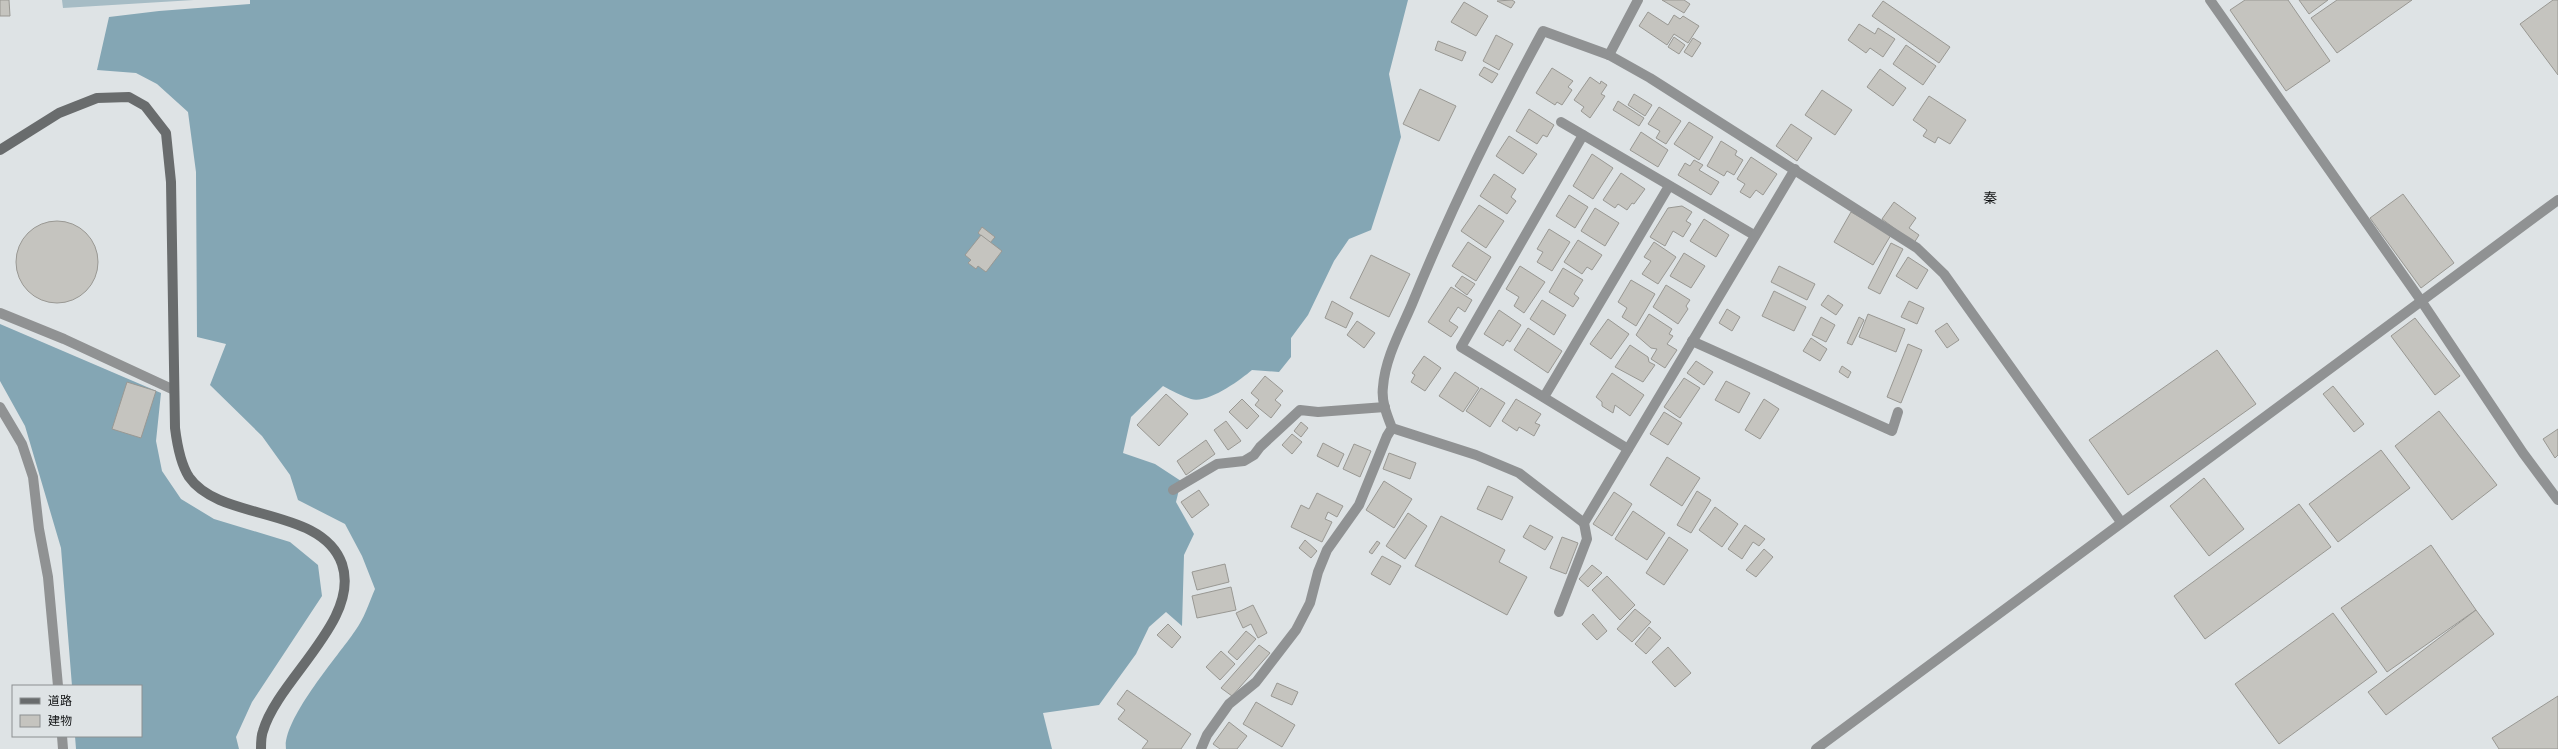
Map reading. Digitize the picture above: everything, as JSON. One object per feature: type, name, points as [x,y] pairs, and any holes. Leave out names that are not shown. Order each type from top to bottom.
[{"type":"street","points":[[1609,55],[1638,0]]},
{"type":"street","points":[[2210,0],[2422,302],[2523,453],[2558,500]]},
{"type":"street","points":[[1392,428],[1385,407],[1382,387],[1389,360],[1422,280],[1513,86],[1543,31],[1609,55],[1795,169],[1917,248],[1944,274],[2122,522]]},
{"type":"street","points":[[0,150],[59,112],[97,98],[129,97],[145,106],[166,134],[171,182],[174,390],[177,444],[189,477],[208,494],[315,531],[334,547],[342,563],[346,579],[339,610],[272,708],[262,732],[261,749]]},
{"type":"street","points":[[1561,122],[1754,235]]},
{"type":"street","points":[[1583,135],[1461,347],[1628,449]]},
{"type":"street","points":[[1559,612],[1587,539],[1584,523],[1754,235],[1795,169]]},
{"type":"street","points":[[1544,397],[1669,186]]},
{"type":"street","points":[[1816,749],[2558,200]]},
{"type":"street","points":[[0,313],[64,339],[174,390]]},
{"type":"street","points":[[1692,341],[1892,431],[1898,412]]},
{"type":"street","points":[[0,407],[22,444],[34,477],[39,529],[48,578],[58,685]]},
{"type":"street","points":[[1173,490],[1216,464],[1244,461],[1254,455],[1260,447],[1300,410],[1318,412],[1385,407]]},
{"type":"street","points":[[1392,428],[1476,455],[1519,474],[1584,523]]},
{"type":"street","points":[[1201,749],[1207,735],[1229,704],[1256,682],[1296,630],[1310,604],[1318,572],[1327,550],[1359,505],[1387,436],[1392,428]]},
{"type":"street","points":[[62,737],[63,749]]},
{"type":"shaded area","points":[[62,0],[194,0],[63,8]]},
{"type":"shaded area","points":[[250,0],[1408,0],[1389,74],[1401,137],[1371,230],[1349,239],[1334,261],[1308,315],[1291,338],[1291,357],[1279,372],[1252,370],[1215,395],[1198,400],[1188,398],[1163,386],[1131,417],[1123,453],[1155,464],[1181,481],[1176,502],[1194,534],[1184,555],[1182,626],[1166,612],[1149,627],[1136,654],[1099,705],[1043,713],[1052,749],[286,749],[287,737],[293,722],[313,688],[358,626],[375,589],[362,556],[345,524],[298,500],[290,475],[262,436],[210,385],[226,344],[197,337],[196,172],[188,112],[157,84],[136,73],[97,70],[109,17],[159,11],[250,4]]},
{"type":"shaded area","points":[[0,324],[161,393],[156,441],[162,471],[181,499],[214,519],[290,542],[318,565],[322,596],[252,702],[236,737],[239,749],[76,749],[75,737],[142,737],[142,685],[72,685],[61,548],[25,426],[0,381]]},
{"type":"building","points":[[0,0],[9,0],[10,16],[0,16]]},
{"type":"building","points":[[1512,0],[1515,2],[1511,8],[1497,1]]},
{"type":"building","points":[[1662,0],[1684,0],[1690,4],[1684,13]]},
{"type":"building","points":[[2245,0],[2288,0],[2330,61],[2286,91],[2230,10]]},
{"type":"building","points":[[2299,0],[2328,0],[2309,14]]},
{"type":"building","points":[[2337,0],[2412,0],[2337,53],[2311,18]]},
{"type":"building","points":[[2553,0],[2558,0],[2558,75],[2520,24]]},
{"type":"building","points":[[1883,1],[1950,47],[1939,63],[1872,16]]},
{"type":"building","points":[[1464,2],[1488,16],[1476,36],[1451,22]]},
{"type":"building","points":[[1648,12],[1668,25],[1674,15],[1680,19],[1683,16],[1699,26],[1688,43],[1674,34],[1667,45],[1639,26]]},
{"type":"building","points":[[1859,24],[1875,34],[1878,28],[1895,39],[1883,57],[1870,48],[1866,53],[1848,40]]},
{"type":"building","points":[[1496,35],[1513,44],[1499,70],[1483,61]]},
{"type":"building","points":[[1674,37],[1685,45],[1679,54],[1668,47]]},
{"type":"building","points":[[1693,38],[1701,43],[1692,57],[1684,52]]},
{"type":"building","points":[[1438,41],[1466,52],[1462,61],[1435,50]]},
{"type":"building","points":[[1906,45],[1936,66],[1923,85],[1893,64]]},
{"type":"building","points":[[1484,67],[1498,74],[1492,83],[1479,75]]},
{"type":"building","points":[[1552,68],[1573,81],[1568,87],[1572,90],[1562,105],[1557,102],[1555,105],[1536,93]]},
{"type":"building","points":[[1880,69],[1906,88],[1893,106],[1867,87]]},
{"type":"building","points":[[1590,77],[1600,84],[1601,81],[1607,85],[1601,94],[1605,96],[1590,118],[1581,111],[1584,107],[1574,100]]},
{"type":"building","points":[[1420,89],[1456,106],[1439,141],[1403,124]]},
{"type":"building","points":[[1822,90],[1852,110],[1835,135],[1805,115]]},
{"type":"building","points":[[1634,94],[1652,105],[1645,116],[1628,105]]},
{"type":"building","points":[[1929,96],[1966,120],[1950,144],[1938,137],[1935,143],[1923,136],[1927,130],[1913,120]]},
{"type":"building","points":[[1618,101],[1644,118],[1639,126],[1613,110]]},
{"type":"building","points":[[1659,107],[1681,121],[1666,144],[1656,138],[1660,131],[1648,124]]},
{"type":"building","points":[[1529,109],[1554,125],[1547,137],[1543,135],[1537,144],[1516,131]]},
{"type":"building","points":[[1689,122],[1713,137],[1699,160],[1674,144]]},
{"type":"building","points":[[1791,124],[1812,138],[1797,161],[1776,146]]},
{"type":"building","points":[[1641,132],[1668,150],[1658,167],[1630,150]]},
{"type":"building","points":[[1509,136],[1537,154],[1523,174],[1496,156]]},
{"type":"building","points":[[1721,141],[1737,151],[1735,155],[1743,160],[1734,175],[1727,171],[1724,176],[1707,166]]},
{"type":"building","points":[[1592,154],[1613,168],[1593,199],[1573,186]]},
{"type":"building","points":[[1751,157],[1777,174],[1763,195],[1756,190],[1750,198],[1740,192],[1745,184],[1737,179]]},
{"type":"building","points":[[1694,160],[1703,165],[1699,170],[1719,182],[1711,195],[1678,175],[1685,163],[1690,166]]},
{"type":"building","points":[[1621,173],[1645,189],[1634,204],[1632,203],[1627,210],[1618,204],[1615,208],[1603,200]]},
{"type":"building","points":[[1494,174],[1516,189],[1511,197],[1516,201],[1507,214],[1480,196]]},
{"type":"building","points":[[2403,194],[2454,263],[2421,288],[2370,218]]},
{"type":"building","points":[[1569,195],[1588,207],[1575,228],[1556,216]]},
{"type":"building","points":[[1894,202],[1916,218],[1909,228],[1919,235],[1914,243],[1882,219]]},
{"type":"building","points":[[1479,205],[1504,221],[1486,248],[1461,231]]},
{"type":"building","points":[[1682,206],[1692,212],[1686,221],[1691,224],[1683,237],[1673,231],[1665,246],[1650,237],[1668,208]]},
{"type":"building","points":[[1595,208],[1619,223],[1605,246],[1581,231]]},
{"type":"building","points":[[1851,212],[1891,235],[1873,265],[1834,242]]},
{"type":"building","points":[[1704,219],[1729,235],[1716,257],[1690,241]]},
{"type":"building","points":[[57,221],[73,224],[86,233],[95,246],[98,262],[95,278],[86,291],[73,300],[57,303],[41,300],[28,291],[19,278],[16,262],[19,246],[28,233],[41,224]]},
{"type":"building","points":[[982,227],[995,237],[990,243],[978,233]]},
{"type":"building","points":[[1549,229],[1570,242],[1552,271],[1537,262],[1543,252],[1537,249]]},
{"type":"building","points":[[981,235],[1002,251],[986,272],[978,266],[976,269],[968,263],[971,260],[965,255]]},
{"type":"building","points":[[1578,240],[1602,255],[1592,270],[1587,267],[1582,274],[1564,262]]},
{"type":"building","points":[[1468,242],[1491,257],[1476,281],[1452,266]]},
{"type":"building","points":[[1654,242],[1676,257],[1658,284],[1642,274],[1651,261],[1644,257]]},
{"type":"building","points":[[1891,243],[1903,249],[1880,294],[1868,288]]},
{"type":"building","points":[[1684,253],[1705,266],[1691,288],[1670,276]]},
{"type":"building","points":[[1371,255],[1410,274],[1389,317],[1350,298]]},
{"type":"building","points":[[1908,257],[1928,270],[1917,289],[1896,276]]},
{"type":"building","points":[[1520,266],[1545,282],[1524,313],[1514,306],[1519,297],[1506,289]]},
{"type":"building","points":[[1779,266],[1815,284],[1807,300],[1771,282]]},
{"type":"building","points":[[1563,268],[1583,280],[1574,294],[1579,298],[1573,307],[1549,292]]},
{"type":"building","points":[[1462,276],[1475,284],[1467,295],[1455,286]]},
{"type":"building","points":[[1631,280],[1655,294],[1636,326],[1622,317],[1627,308],[1618,302]]},
{"type":"building","points":[[1666,285],[1690,300],[1686,306],[1688,309],[1678,324],[1653,307]]},
{"type":"building","points":[[1451,287],[1472,300],[1465,312],[1458,307],[1449,321],[1458,327],[1451,337],[1428,322]]},
{"type":"building","points":[[1774,291],[1806,307],[1794,331],[1762,316]]},
{"type":"building","points":[[1828,295],[1843,305],[1836,315],[1821,305]]},
{"type":"building","points":[[1542,300],[1566,315],[1554,335],[1530,319]]},
{"type":"building","points":[[1332,301],[1353,313],[1346,328],[1325,318]]},
{"type":"building","points":[[1909,301],[1924,308],[1917,324],[1901,317]]},
{"type":"building","points":[[1727,309],[1740,317],[1732,331],[1719,323]]},
{"type":"building","points":[[1499,310],[1521,325],[1510,342],[1507,340],[1503,346],[1484,334]]},
{"type":"building","points":[[1649,314],[1672,329],[1669,334],[1673,336],[1667,344],[1677,350],[1665,368],[1651,359],[1657,349],[1651,348],[1636,335]]},
{"type":"building","points":[[1868,314],[1905,329],[1896,352],[1859,337]]},
{"type":"building","points":[[1821,317],[1835,325],[1826,342],[1812,335]]},
{"type":"building","points":[[1859,317],[1864,320],[1852,345],[1847,343]]},
{"type":"building","points":[[2415,318],[2460,376],[2435,395],[2391,336]]},
{"type":"building","points":[[1608,319],[1629,334],[1611,359],[1590,344]]},
{"type":"building","points":[[1357,321],[1375,333],[1364,348],[1347,335]]},
{"type":"building","points":[[1947,323],[1959,340],[1947,348],[1935,331]]},
{"type":"building","points":[[1528,328],[1562,351],[1548,373],[1514,350]]},
{"type":"building","points":[[1811,338],[1827,349],[1820,361],[1803,351]]},
{"type":"building","points":[[1908,344],[1922,350],[1901,403],[1887,397]]},
{"type":"building","points":[[1630,345],[1648,357],[1649,362],[1655,365],[1643,382],[1615,367]]},
{"type":"building","points":[[2217,350],[2256,404],[2128,495],[2089,440]]},
{"type":"building","points":[[1424,356],[1441,368],[1425,391],[1411,382],[1415,375],[1412,373]]},
{"type":"building","points":[[1696,361],[1713,372],[1704,385],[1687,373]]},
{"type":"building","points":[[1842,366],[1851,372],[1848,378],[1839,372]]},
{"type":"building","points":[[1455,372],[1479,388],[1463,412],[1439,396]]},
{"type":"building","points":[[1612,373],[1644,395],[1630,416],[1615,405],[1613,413],[1602,406],[1602,402],[1596,397]]},
{"type":"building","points":[[1265,376],[1283,391],[1275,400],[1281,405],[1271,418],[1255,405],[1259,400],[1251,393]]},
{"type":"building","points":[[1684,378],[1700,388],[1680,418],[1664,407]]},
{"type":"building","points":[[1726,381],[1750,393],[1739,413],[1715,400]]},
{"type":"building","points":[[127,382],[156,391],[141,438],[112,429]]},
{"type":"building","points":[[2333,386],[2364,424],[2354,432],[2323,394]]},
{"type":"building","points":[[1481,388],[1505,403],[1490,427],[1466,411]]},
{"type":"building","points":[[1166,394],[1188,414],[1159,446],[1137,425]]},
{"type":"building","points":[[1242,399],[1259,416],[1247,429],[1229,412]]},
{"type":"building","points":[[1516,399],[1541,414],[1535,423],[1540,425],[1534,436],[1519,427],[1517,431],[1502,421]]},
{"type":"building","points":[[1764,399],[1779,409],[1760,439],[1745,430]]},
{"type":"building","points":[[2439,411],[2497,485],[2452,520],[2395,446]]},
{"type":"building","points":[[1664,412],[1682,423],[1668,445],[1650,434]]},
{"type":"building","points":[[1226,421],[1241,441],[1228,450],[1214,430]]},
{"type":"building","points":[[1301,422],[1308,428],[1301,437],[1294,431]]},
{"type":"building","points":[[2558,429],[2558,455],[2555,458],[2543,439]]},
{"type":"building","points":[[1292,434],[1302,442],[1292,454],[1282,445]]},
{"type":"building","points":[[1206,440],[1215,454],[1186,475],[1177,461]]},
{"type":"building","points":[[1323,443],[1344,454],[1338,467],[1317,456]]},
{"type":"building","points":[[1354,444],[1371,451],[1360,477],[1343,469]]},
{"type":"building","points":[[2381,450],[2410,488],[2338,542],[2309,504]]},
{"type":"building","points":[[1389,453],[1416,463],[1410,479],[1383,469]]},
{"type":"building","points":[[1667,457],[1700,478],[1682,506],[1650,485]]},
{"type":"building","points":[[2204,478],[2244,529],[2209,556],[2170,506]]},
{"type":"building","points":[[1384,481],[1412,499],[1394,528],[1366,510]]},
{"type":"building","points":[[1488,486],[1513,497],[1502,520],[1477,509]]},
{"type":"building","points":[[1199,490],[1209,505],[1192,518],[1181,502]]},
{"type":"building","points":[[1697,491],[1711,500],[1691,533],[1677,525]]},
{"type":"building","points":[[1614,492],[1632,504],[1612,536],[1593,524]]},
{"type":"building","points":[[1317,493],[1343,506],[1337,517],[1328,512],[1325,519],[1332,522],[1322,542],[1291,527],[1301,505],[1309,509]]},
{"type":"building","points":[[2299,504],[2331,547],[2205,639],[2174,596]]},
{"type":"building","points":[[1715,507],[1738,524],[1722,547],[1699,530]]},
{"type":"building","points":[[1633,511],[1665,533],[1647,560],[1615,539]]},
{"type":"building","points":[[1408,513],[1427,526],[1405,559],[1386,546]]},
{"type":"building","points":[[1441,516],[1505,550],[1499,562],[1527,577],[1507,615],[1415,566]]},
{"type":"building","points":[[1530,525],[1553,537],[1545,550],[1523,537]]},
{"type":"building","points":[[1745,525],[1765,539],[1759,546],[1753,542],[1742,559],[1728,549]]},
{"type":"building","points":[[1562,537],[1578,543],[1566,574],[1550,568]]},
{"type":"building","points":[[1669,537],[1688,550],[1664,585],[1646,573]]},
{"type":"building","points":[[1305,540],[1317,551],[1311,558],[1299,548]]},
{"type":"building","points":[[1377,541],[1380,543],[1372,554],[1369,552]]},
{"type":"building","points":[[2431,545],[2476,610],[2387,672],[2341,608]]},
{"type":"building","points":[[1764,549],[1773,557],[1756,577],[1746,570]]},
{"type":"building","points":[[1382,556],[1401,566],[1390,585],[1371,574]]},
{"type":"building","points":[[1225,564],[1229,582],[1197,590],[1192,572]]},
{"type":"building","points":[[1592,565],[1602,573],[1588,587],[1579,579]]},
{"type":"building","points":[[1607,576],[1635,605],[1620,620],[1592,590]]},
{"type":"building","points":[[1231,587],[1236,610],[1197,618],[1192,596]]},
{"type":"building","points":[[1253,605],[1267,633],[1258,638],[1251,624],[1243,628],[1236,613]]},
{"type":"building","points":[[1635,609],[1651,622],[1632,642],[1617,629]]},
{"type":"building","points":[[2476,610],[2494,634],[2386,715],[2368,692]]},
{"type":"building","points":[[2333,613],[2377,672],[2279,744],[2235,684]]},
{"type":"building","points":[[1593,614],[1607,631],[1597,640],[1582,624]]},
{"type":"building","points":[[1168,624],[1181,637],[1172,648],[1157,635]]},
{"type":"building","points":[[1649,627],[1661,638],[1646,654],[1635,644]]},
{"type":"building","points":[[1246,631],[1256,639],[1237,660],[1228,652]]},
{"type":"building","points":[[1259,645],[1270,653],[1232,696],[1221,688]]},
{"type":"building","points":[[1668,647],[1691,673],[1675,687],[1652,662]]},
{"type":"building","points":[[1221,651],[1235,664],[1220,680],[1206,667]]},
{"type":"building","points":[[1277,683],[1298,692],[1292,705],[1271,696]]},
{"type":"building","points":[[1127,690],[1191,734],[1181,749],[1142,749],[1148,741],[1118,719],[1125,710],[1117,704]]},
{"type":"building","points":[[2558,696],[2558,749],[2499,749],[2492,738]]},
{"type":"building","points":[[1256,702],[1295,725],[1282,747],[1243,724]]},
{"type":"building","points":[[1229,722],[1247,736],[1237,749],[1220,749],[1213,744]]},
{"type":"district","name":"秦","points":[[1990,198]]}]
